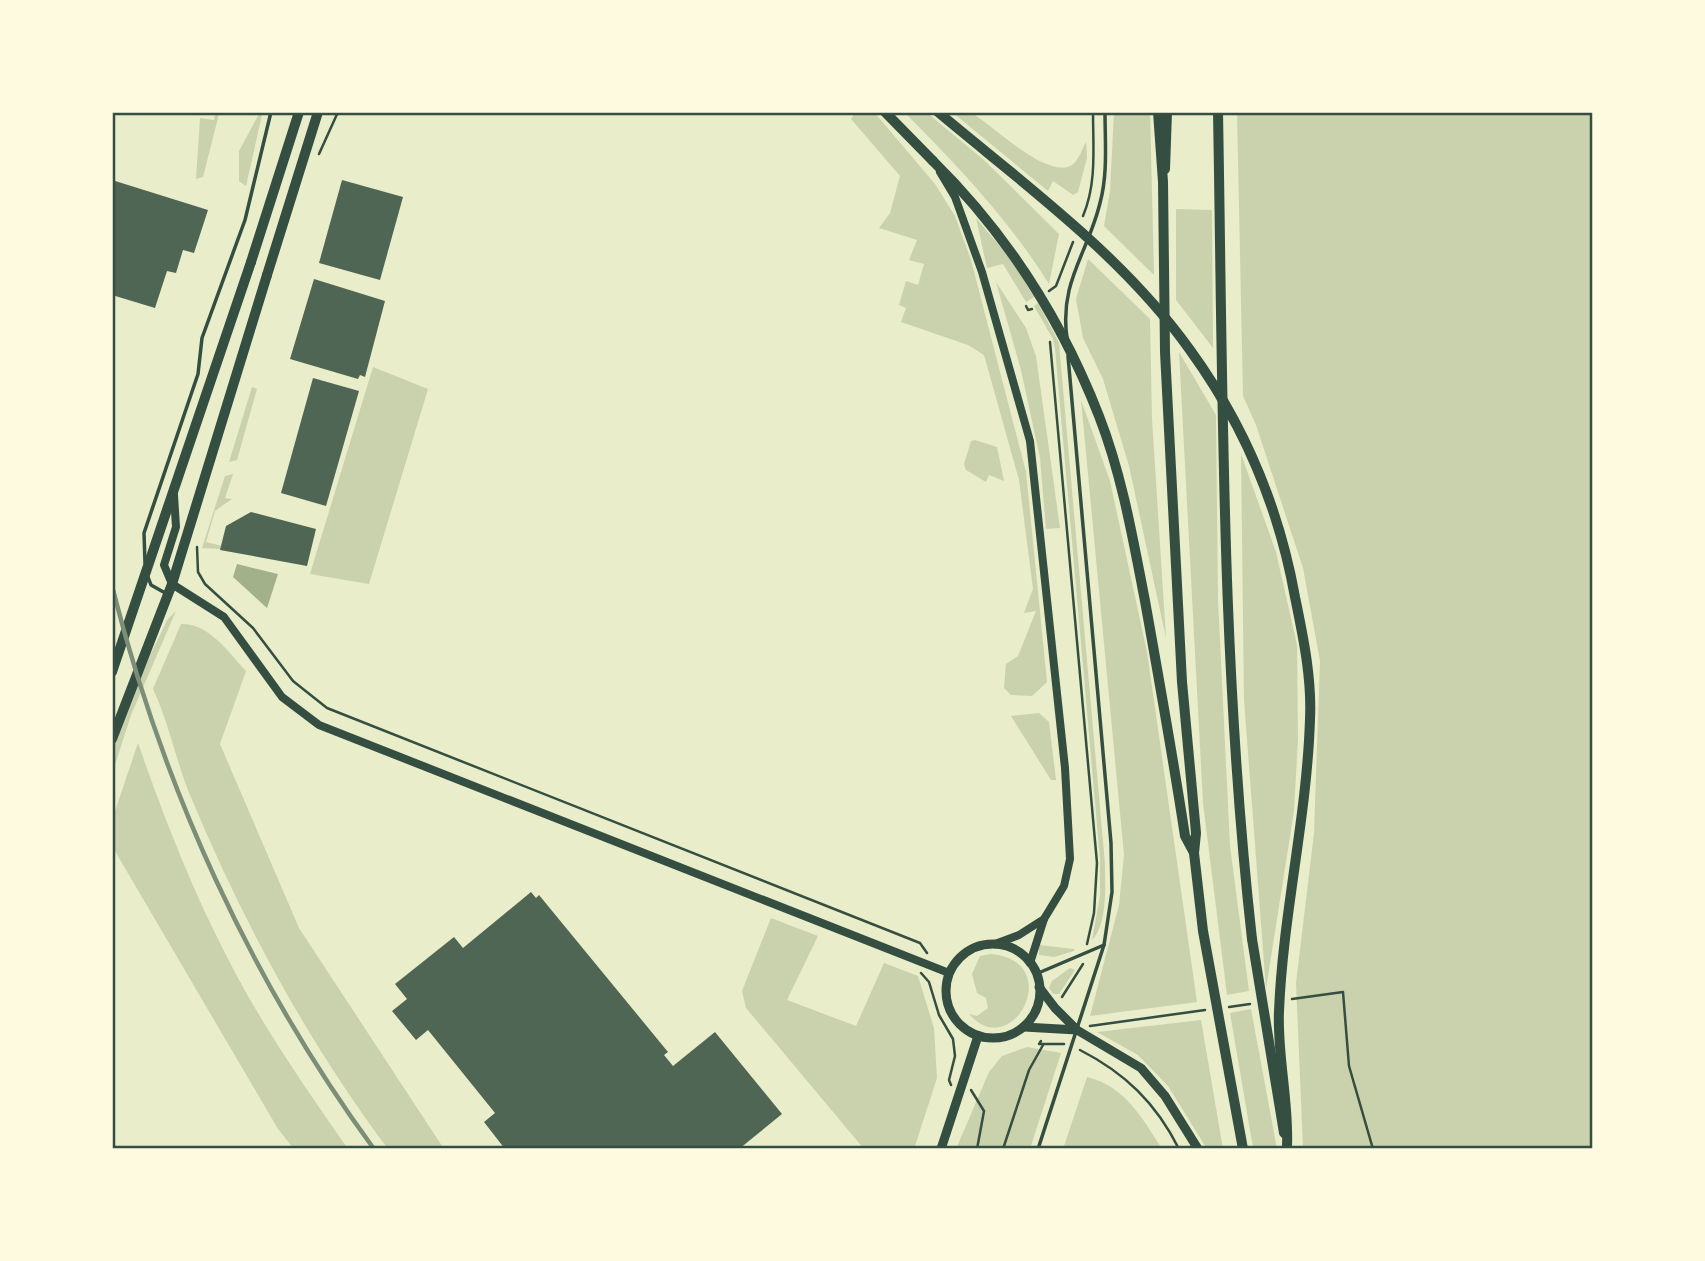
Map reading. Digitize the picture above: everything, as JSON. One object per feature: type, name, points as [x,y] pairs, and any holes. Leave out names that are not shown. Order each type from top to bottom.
[{"type":"highway","points":[[251,262],[299,112]]},
{"type":"highway","points":[[267,275],[321,112]]},
{"type":"highway","points":[[938,112],[1060,214],[1128,278],[1190,349],[1242,435],[1269,498],[1289,564],[1305,649],[1311,717],[1303,811],[1287,918],[1279,1014],[1289,1111],[1287,1148]]},
{"type":"highway","points":[[1158,112],[1163,182],[1165,352],[1182,682],[1196,833],[1194,853],[1203,932],[1243,1149]]},
{"type":"highway","points":[[1163,182],[1167,112]]},
{"type":"highway","points":[[1218,112],[1221,427],[1240,829],[1252,939],[1287,1148]]},
{"type":"highway","points":[[933,161],[966,194],[1006,244],[1068,346],[1100,418],[1128,514],[1185,836],[1194,853]]},
{"type":"main road","points":[[885,112],[933,161]]},
{"type":"main road","points":[[112,672],[251,262]]},
{"type":"main road","points":[[112,738],[170,589],[267,275]]},
{"type":"main road","points":[[1080,1029],[1024,1027],[1002,1037],[978,1036],[959,1024],[950,1012],[946,990],[948,973],[966,952],[995,944],[1012,948],[1030,963],[1037,974],[1040,987],[1055,1008],[1080,1029],[1141,1068],[1165,1096],[1198,1149]]},
{"type":"main road","points":[[1024,1027],[1036,1009],[1040,987]]},
{"type":"main road","points":[[941,1149],[978,1036]]},
{"type":"street","points":[[933,161],[955,197],[982,272],[1030,441],[1038,491],[1065,768],[1070,859],[1064,886],[1044,919],[1030,963]]},
{"type":"street","points":[[173,489],[176,527],[164,565],[170,589],[223,617],[282,697],[319,726],[948,973]]},
{"type":"street","points":[[995,944],[1019,935],[1044,919]]},
{"type":"lane","points":[[170,589],[151,585],[145,570],[144,533],[198,374],[202,338],[254,190],[271,112]]},
{"type":"lane","points":[[1038,1149],[1080,1029],[1104,945],[1112,892],[1111,843],[1065,324],[1070,282],[1103,192],[1105,112]]},
{"type":"lane","points":[[1037,974],[1104,945]]},
{"type":"path","points":[[1080,224],[1091,199],[1093,112]]},
{"type":"path","points":[[1053,289],[1075,237]]},
{"type":"path","points":[[1026,306],[1028,310],[1032,308],[1037,317]]},
{"type":"path","points":[[1047,335],[1051,347],[1095,836],[1096,897],[1087,941]]},
{"type":"path","points":[[198,572],[205,584],[263,639],[293,681],[327,708],[920,943],[927,954]]},
{"type":"path","points":[[921,968],[953,1039],[955,1056],[949,1083],[953,1086]]},
{"type":"path","points":[[1283,1000],[1343,992],[1349,1066],[1373,1149]]},
{"type":"path","points":[[1219,1008],[1258,1003]]},
{"type":"path","points":[[1080,1029],[1206,1010]]},
{"type":"path","points":[[1003,1149],[1035,1056],[1042,1045],[1054,1037]]},
{"type":"path","points":[[1040,1044],[1063,1044]]},
{"type":"path","points":[[1078,1049],[1114,1069],[1139,1089],[1179,1149]]},
{"type":"path","points":[[971,1090],[984,1111],[977,1149]]},
{"type":"shaded area","points":[[855,112],[874,112],[935,184],[955,216],[971,260],[1026,472],[1047,682],[1032,696],[1011,695],[1004,688],[1006,664],[1018,656],[1036,611],[1024,613],[1033,589],[1019,480],[984,355],[968,345],[901,322],[906,308],[899,305],[906,281],[918,285],[924,264],[909,260],[917,240],[879,228],[890,213],[900,176],[851,119]]},
{"type":"shaded area","points":[[904,112],[926,112],[984,160],[1059,234],[1049,284],[1034,260],[982,194]]},
{"type":"shaded area","points":[[952,112],[973,114],[1035,158],[1061,168],[1072,165],[1086,142],[1087,158],[1078,192],[1073,195],[1053,181],[1048,191]]},
{"type":"shaded area","points":[[1114,112],[1150,112],[1154,275],[1104,226],[1110,191]]},
{"type":"shaded area","points":[[1237,112],[1593,112],[1593,1149],[1303,1149],[1296,983],[1314,833],[1320,661],[1303,568],[1256,425],[1243,396]]},
{"type":"shaded area","points":[[215,114],[219,114],[203,177],[196,179],[200,118],[214,120]]},
{"type":"shaded area","points":[[259,114],[262,115],[246,186],[239,181],[239,151]]},
{"type":"shaded area","points":[[1176,209],[1212,210],[1213,348],[1176,300]]},
{"type":"shaded area","points":[[976,218],[1013,262],[1034,297],[1026,302],[1003,264],[987,268]]},
{"type":"shaded area","points":[[1088,259],[1150,319],[1152,419],[1166,638],[1129,466],[1103,379],[1083,338],[1076,299]]},
{"type":"shaded area","points":[[996,282],[1026,328],[1036,356],[1060,528],[1046,529],[1040,458],[1021,370]]},
{"type":"shaded area","points":[[1038,303],[1059,343],[1105,864],[1103,914],[1092,940],[1100,896],[1100,859],[1055,349],[1053,339],[1034,306]]},
{"type":"shaded area","points":[[1179,352],[1216,415],[1218,599],[1230,846],[1249,991],[1227,995],[1203,803]]},
{"type":"shaded area","points":[[373,367],[428,389],[369,584],[310,574]]},
{"type":"shaded area","points":[[252,387],[257,389],[237,460],[229,462]]},
{"type":"shaded area","points":[[1081,400],[1110,481],[1147,652],[1197,1002],[1090,1016],[1119,905],[1124,855]]},
{"type":"shaded area","points":[[971,441],[997,447],[1004,481],[989,475],[986,482],[966,470],[964,464]]},
{"type":"shaded area","points":[[1241,454],[1276,552],[1297,645],[1298,739],[1294,811],[1266,989],[1244,700]]},
{"type":"shaded area","points":[[233,474],[225,498],[232,499],[215,511],[206,542],[222,546],[221,549],[202,548],[225,476]]},
{"type":"shaded area","points":[[237,564],[278,574],[267,608],[233,577]]},
{"type":"shaded area","points":[[176,611],[131,715],[115,765],[112,765],[118,730],[133,691],[167,620]]},
{"type":"shaded area","points":[[181,624],[201,628],[225,648],[246,671],[220,744],[299,928],[444,1149],[388,1149],[358,1108],[303,1022],[231,888],[190,795],[153,689]]},
{"type":"shaded area","points":[[1039,713],[1049,722],[1056,780],[1051,780],[1011,716]]},
{"type":"shaded area","points":[[138,743],[178,850],[226,955],[268,1030],[348,1149],[294,1149],[278,1129],[112,846],[112,820]]},
{"type":"shaded area","points":[[771,918],[818,936],[787,1000],[856,1026],[884,963],[918,976],[934,1028],[937,1078],[914,1149],[864,1149],[746,1008],[742,991]]},
{"type":"shaded area","points":[[1039,945],[1074,951],[1054,957],[1039,955]]},
{"type":"shaded area","points":[[991,954],[1014,961],[1026,973],[1029,989],[1025,1005],[1015,1019],[1001,1027],[985,1026],[969,1014],[977,1016],[988,1008],[986,998],[977,993],[972,974],[980,956]]},
{"type":"shaded area","points":[[1070,968],[1075,970],[1059,994],[1053,994],[1049,988],[1052,981]]},
{"type":"shaded area","points":[[1251,1009],[1277,1149],[1254,1149],[1252,1142],[1230,1013]]},
{"type":"shaded area","points":[[1201,1020],[1223,1149],[1207,1149],[1168,1086],[1138,1055],[1097,1032]]},
{"type":"shaded area","points":[[1027,1047],[1061,1053],[1030,1149],[956,1149],[989,1072],[1002,1056]]},
{"type":"shaded area","points":[[1087,1077],[1112,1088],[1132,1105],[1162,1149],[1063,1149]]},
{"type":"building","points":[[112,180],[208,210],[194,253],[183,250],[176,273],[167,271],[155,308],[112,295]]},
{"type":"building","points":[[342,180],[403,197],[380,280],[319,263]]},
{"type":"building","points":[[314,279],[385,301],[365,377],[360,375],[358,379],[290,359]]},
{"type":"building","points":[[313,378],[359,391],[326,506],[281,493]]},
{"type":"building","points":[[251,512],[316,529],[307,566],[220,550],[226,526]]},
{"type":"building","points":[[531,892],[536,898],[539,895],[668,1052],[664,1055],[673,1066],[715,1032],[782,1114],[739,1149],[505,1149],[484,1122],[495,1113],[428,1030],[416,1040],[392,1011],[407,999],[395,984],[454,937],[463,948]]},
{"type":"railway","points":[[112,586],[157,736],[216,880],[288,1019],[374,1149]]}]
